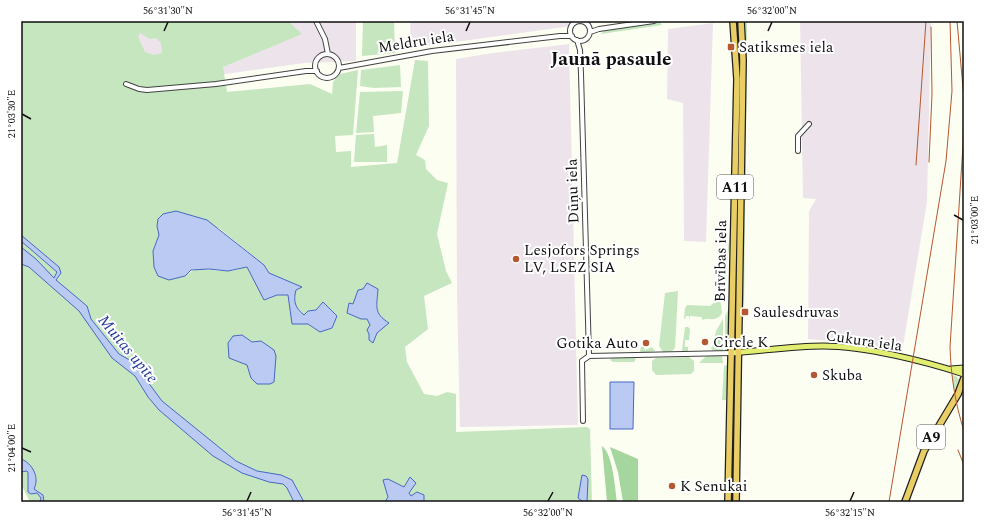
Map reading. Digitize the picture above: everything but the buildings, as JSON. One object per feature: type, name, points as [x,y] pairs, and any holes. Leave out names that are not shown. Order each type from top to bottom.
[{"type":"highway","name":"Brīvības iela","points":[[728,502],[736,79],[733,21]]},
{"type":"highway","name":"Brīvības iela","points":[[736,502],[743,60],[741,21]]},
{"type":"highway","name":"A9","points":[[905,502],[924,451],[958,394],[964,378]]},
{"type":"highway","name":"A9","points":[[958,394],[964,390]]},
{"type":"main road","name":"Cukura iela","points":[[731,353],[791,348],[834,347],[868,351],[951,369],[964,374]]},
{"type":"main road","name":"Cukura iela","points":[[951,369],[964,368]]},
{"type":"street","points":[[316,21],[325,38],[326,54]]},
{"type":"street","name":"Meldru iela","points":[[560,36],[570,30],[572,25],[580,21],[599,29]]},
{"type":"street","name":"Meldru iela","points":[[590,32],[599,29],[654,21]]},
{"type":"street","points":[[570,30],[572,36],[577,40],[584,40],[590,32],[589,26]]},
{"type":"street","name":"Meldru iela","points":[[339,65],[439,50],[560,36],[572,36]]},
{"type":"street","name":"Dūņu iela","points":[[577,40],[580,50],[589,356]]},
{"type":"street","name":"Dūņu iela","points":[[580,50],[584,40]]},
{"type":"street","points":[[326,54],[334,56],[339,65],[336,74],[330,78],[323,77],[316,69],[318,59],[326,54]]},
{"type":"street","points":[[126,84],[139,89],[148,90],[216,84],[316,69]]},
{"type":"street","points":[[798,151],[798,136],[809,124]]},
{"type":"street","name":"Cukura iela","points":[[589,356],[731,353]]},
{"type":"street","points":[[583,421],[582,361],[589,356]]},
{"type":"shaded area","points":[[21,21],[356,21],[356,61],[305,63],[138,86]]},
{"type":"shaded area","points":[[410,21],[601,21],[601,22],[411,48]]},
{"type":"shaded area","points":[[800,21],[931,21],[927,202],[902,352],[851,343],[808,339],[809,211],[816,199],[803,198]]},
{"type":"shaded area","points":[[713,23],[706,242],[684,241],[683,103],[667,99],[668,29]]},
{"type":"shaded area","points":[[569,44],[578,425],[460,427],[457,296],[456,59]]},
{"type":"green space","points":[[21,21],[288,21],[302,34],[223,67],[227,92],[310,84],[332,94],[333,82],[340,74],[358,70],[353,135],[335,136],[336,152],[351,151],[351,167],[397,163],[415,60],[428,61],[429,126],[416,155],[425,160],[426,169],[437,180],[448,183],[437,234],[446,271],[452,283],[424,296],[428,329],[405,347],[407,362],[424,394],[437,396],[447,392],[456,394],[456,432],[587,427],[590,429],[592,502],[424,502],[424,495],[411,496],[408,493],[413,489],[404,487],[388,479],[383,480],[388,497],[385,502],[30,502],[21,484]],"holes":[[[140,33],[150,39],[156,38],[161,43],[162,53],[154,55],[145,52],[138,37]],[[163,214],[219,228],[264,265],[269,273],[301,287],[296,290],[295,301],[297,307],[304,315],[308,311],[316,310],[323,303],[320,332],[308,324],[292,324],[288,294],[277,295],[264,300],[248,267],[233,271],[200,269],[190,272],[185,276],[154,267],[153,252],[159,235],[157,226],[158,219]],[[242,335],[252,342],[261,341],[276,356],[274,372],[275,377],[251,378],[247,365]]]},
{"type":"green space","points":[[363,21],[394,21],[395,53],[362,56]]},
{"type":"green space","points":[[744,21],[747,21],[747,35],[744,308],[742,294],[745,72]]},
{"type":"green space","points":[[660,22],[662,25],[601,34],[605,30]]},
{"type":"green space","points":[[733,62],[735,106],[731,238],[727,261],[727,283],[722,293],[730,233]]},
{"type":"green space","points":[[400,65],[401,87],[374,88],[360,86],[361,70]]},
{"type":"green space","points":[[403,91],[401,113],[373,116],[374,132],[356,133],[360,92]]},
{"type":"green space","points":[[374,134],[375,147],[387,145],[387,162],[354,162],[356,135]]},
{"type":"green space","points":[[730,263],[729,348],[725,351],[725,316],[729,308]]},
{"type":"green space","points":[[678,291],[675,348],[671,352],[663,352],[659,346],[665,293]]},
{"type":"green space","points":[[720,298],[722,313],[717,318],[702,320],[702,317],[690,316],[690,320],[689,316],[686,316],[684,319],[685,308],[687,305],[710,306]]},
{"type":"green space","points":[[723,319],[723,351],[713,351],[710,347],[712,348],[716,331]]},
{"type":"green space","points":[[685,327],[690,329],[689,340],[685,340],[685,347],[688,347],[688,351],[684,352],[682,350]]},
{"type":"green space","points":[[641,347],[644,347],[645,350],[652,347],[655,351],[641,353]]},
{"type":"green space","points":[[706,356],[722,356],[723,363],[699,363]]},
{"type":"green space","points":[[689,357],[694,361],[694,371],[691,374],[656,375],[652,370],[652,361],[656,358]]},
{"type":"green space","points":[[612,358],[636,359],[634,362],[613,362],[610,360]]},
{"type":"green space","points":[[735,361],[734,502],[731,502],[733,374]]},
{"type":"green space","points":[[729,364],[726,400],[722,400],[724,366]]},
{"type":"green space","points":[[952,375],[956,376],[959,380],[957,384],[959,385],[955,393]]},
{"type":"green space","points":[[602,446],[609,456],[617,502],[607,502]]},
{"type":"green space","points":[[610,447],[638,459],[638,502],[623,502],[618,472]]},
{"type":"water","points":[[176,211],[207,220],[264,265],[269,273],[302,287],[296,290],[295,301],[297,307],[304,315],[308,311],[316,310],[323,302],[337,316],[332,328],[320,332],[308,324],[292,324],[288,295],[277,295],[264,300],[247,267],[228,271],[209,269],[191,270],[185,276],[169,280],[158,276],[154,267],[153,251],[159,235],[157,226],[158,219],[163,214]]},
{"type":"water","points":[[21,235],[59,267],[61,273],[56,280],[87,306],[91,319],[119,354],[133,362],[162,401],[236,461],[257,471],[281,475],[292,480],[304,502],[294,502],[287,488],[283,484],[269,482],[242,473],[213,456],[159,410],[148,397],[135,376],[112,358],[79,311],[29,267],[21,264],[21,247],[36,259],[54,278],[57,272],[21,241]]},
{"type":"water","points":[[367,283],[378,289],[377,309],[380,316],[389,323],[377,333],[373,343],[369,340],[367,330],[370,325],[367,319],[361,319],[347,313],[349,303],[353,304],[358,290],[363,289]]},
{"type":"water","points":[[242,335],[252,342],[261,341],[274,350],[276,356],[274,382],[270,384],[257,384],[251,378],[247,365],[229,358],[228,343],[233,336]]},
{"type":"water","points":[[610,382],[634,382],[633,429],[610,429]]},
{"type":"water","points":[[21,459],[32,467],[36,480],[34,489],[43,495],[44,502],[40,502],[41,498],[37,493],[31,494],[28,492],[28,473],[27,471],[21,472]]},
{"type":"water","points":[[582,475],[586,476],[588,479],[587,502],[583,502],[578,498]]},
{"type":"water","points":[[410,477],[416,483],[409,493],[411,496],[417,492],[424,495],[424,502],[385,502],[388,497],[383,480],[388,479],[404,487]]},
{"type":"railway","points":[[916,165],[926,21]]},
{"type":"railway","points":[[889,502],[946,161],[952,91],[950,21]]},
{"type":"railway","points":[[957,21],[964,99],[963,145],[950,347],[954,389],[964,431]]},
{"type":"railway","points":[[929,162],[932,94],[931,27]]},
{"type":"railway","points":[[958,450],[964,465]]},
{"type":"place","name":"Satiksmes iela","points":[[731,47]]},
{"type":"place","name":"Lesjofors Springs LV, LSEZ SIA","points":[[516,259]]},
{"type":"place","name":"Saulesdruvas","points":[[745,312]]},
{"type":"place","name":"Circle K","points":[[705,342]]},
{"type":"place","name":"Gotika Auto","points":[[646,343]]},
{"type":"place","name":"Skuba","points":[[814,375]]},
{"type":"place","name":"K Senukai","points":[[672,486]]},
{"type":"district","name":"Jaunā pasaule","points":[[611,59]]},
{"type":"water label","name":"Muitas upīte","points":[[128,349]]}]
